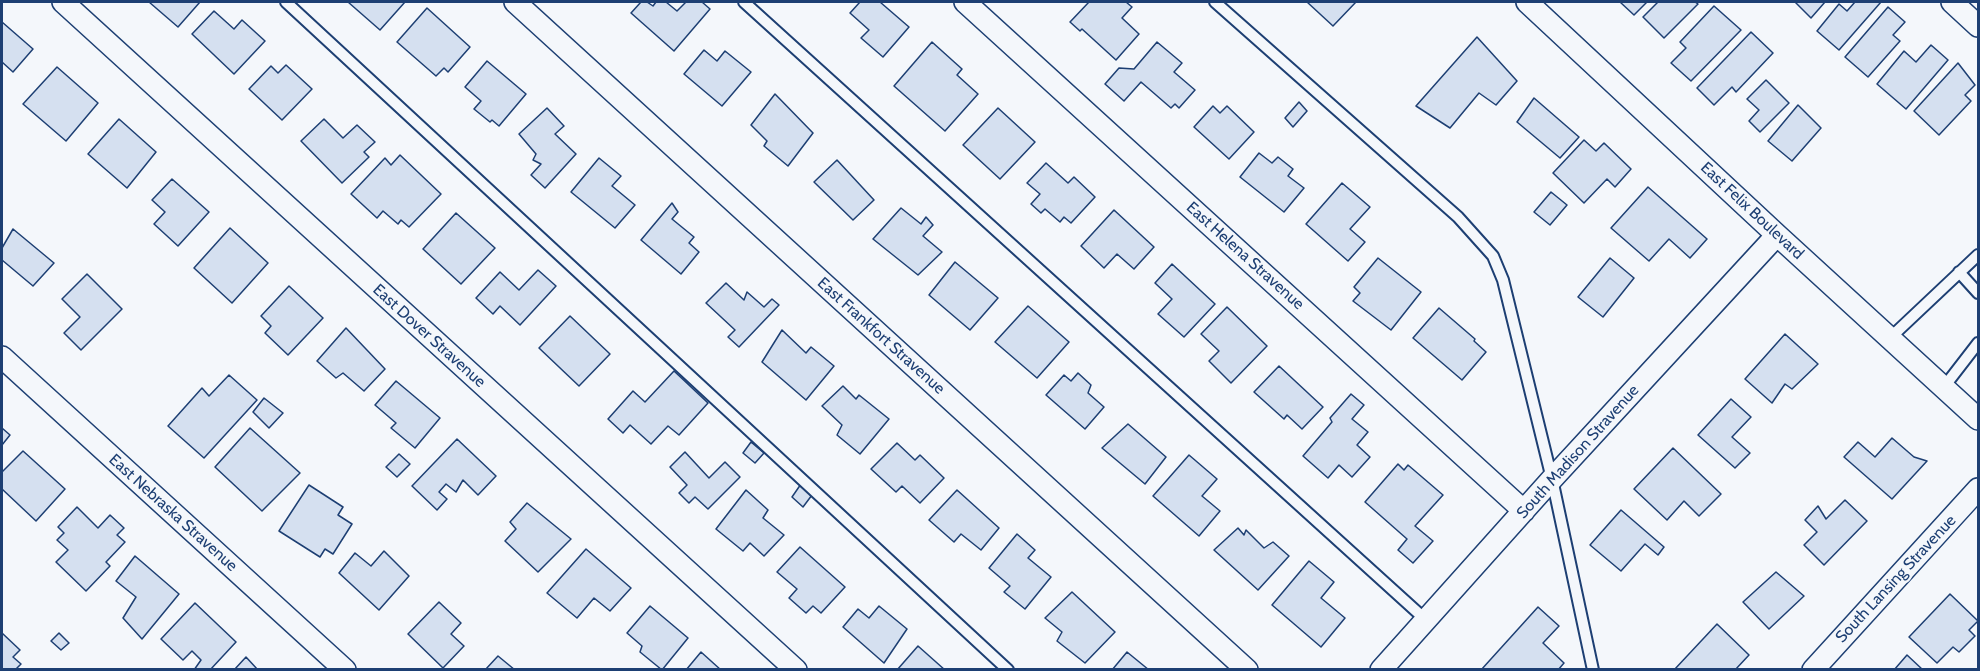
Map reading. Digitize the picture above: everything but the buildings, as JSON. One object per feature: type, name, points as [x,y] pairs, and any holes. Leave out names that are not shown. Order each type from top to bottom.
[{"type":"street","name":"East Dover Stravenue","points":[[63,2],[796,669]]},
{"type":"street","name":"East Frankfort Stravenue","points":[[515,2],[1247,669]]},
{"type":"street","name":"East Helena Stravenue","points":[[965,2],[1524,511]]},
{"type":"street","points":[[1952,2],[1978,26]]},
{"type":"street","name":"East Felix Boulevard","points":[[1536,5],[1777,235],[1978,419]]},
{"type":"street","name":"South Madison Stravenue","points":[[1381,669],[1777,235]]},
{"type":"street","name":"East Nebraska Stravenue","points":[[2,357],[345,669]]},
{"type":"street","name":"South Lansing Stravenue","points":[[1813,669],[1978,489]]},
{"type":"lane","points":[[286,2],[1008,669]]},
{"type":"lane","points":[[744,2],[1426,620]]},
{"type":"lane","points":[[1215,2],[1458,217],[1493,256],[1503,280],[1552,479],[1593,669]]},
{"type":"lane","points":[[1890,338],[1978,255]]},
{"type":"lane","points":[[1959,272],[1978,293]]},
{"type":"lane","points":[[1944,387],[1978,343]]}]
